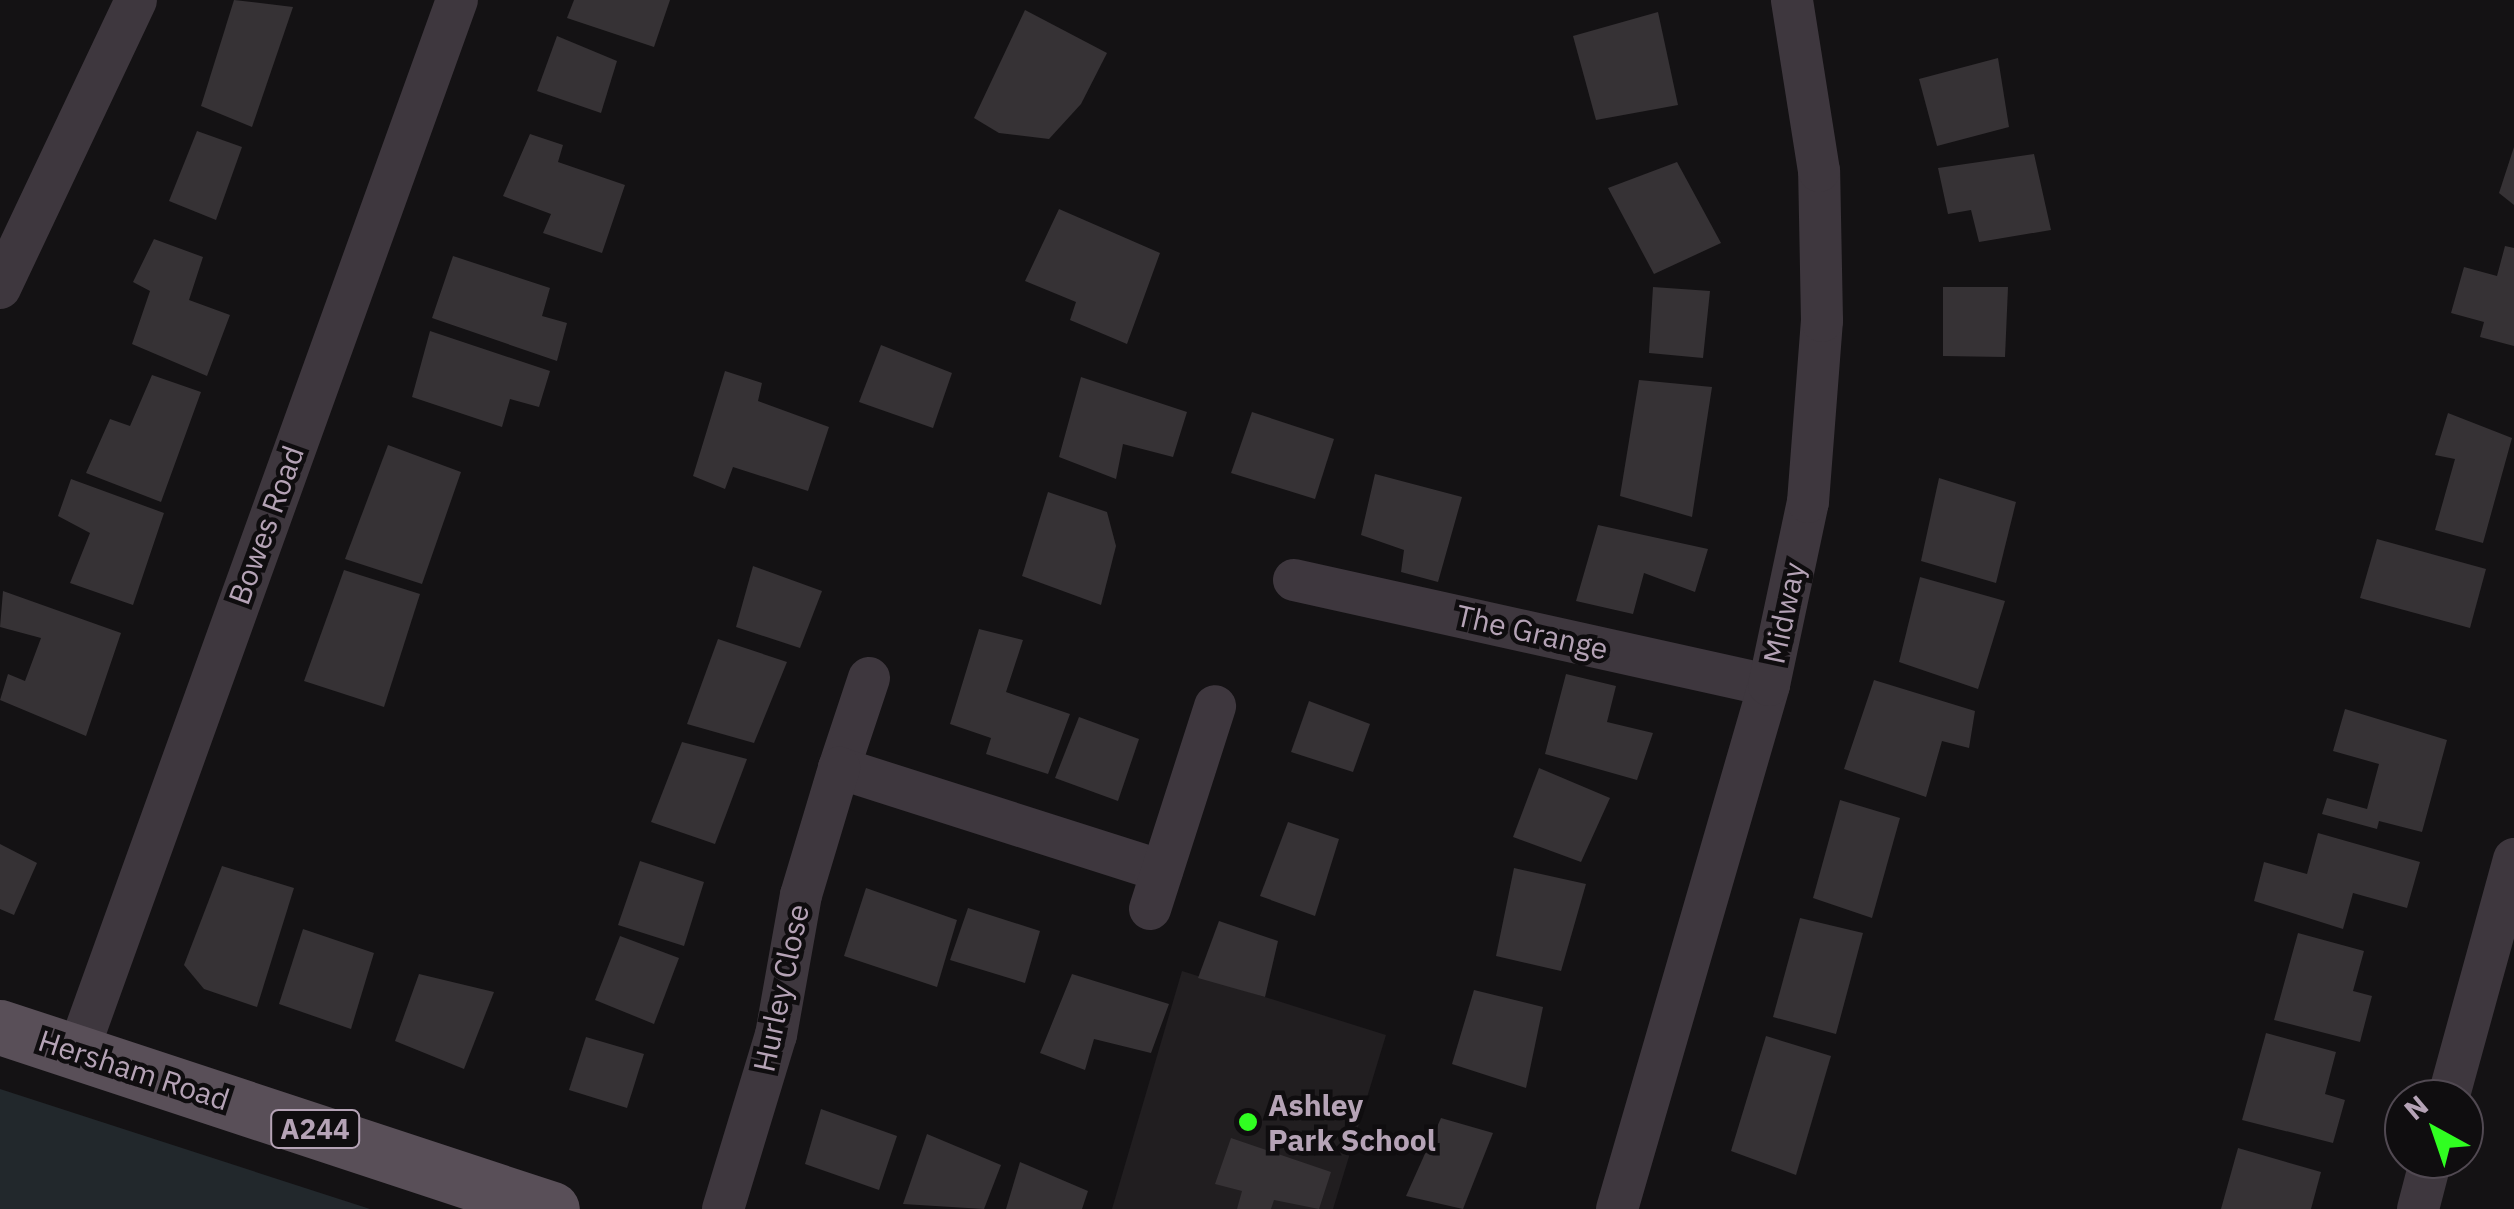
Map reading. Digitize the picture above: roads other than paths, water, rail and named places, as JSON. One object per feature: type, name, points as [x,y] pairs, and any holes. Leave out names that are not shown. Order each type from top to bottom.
[{"type":"main road","name":"Hersham Road","points":[[0,1027],[552,1209]]},
{"type":"street","points":[[0,288],[136,0]]},
{"type":"street","name":"Bowes Road","points":[[78,1051],[457,0]]},
{"type":"street","name":"Midway","points":[[1617,1209],[1769,685],[1808,502],[1822,321],[1819,172],[1792,0]]},
{"type":"street","name":"The Grange","points":[[1294,580],[1769,685]]},
{"type":"street","name":"Hurley Close","points":[[723,1209],[776,1034],[801,895],[868,678]]},
{"type":"street","points":[[839,768],[1156,890],[1215,706]]},
{"type":"street","points":[[2454,1079],[2514,859]]},
{"type":"street","points":[[2418,1209],[2426,1179]]},
{"type":"place","name":"Ashley Park School","points":[[1248,1122]]}]
